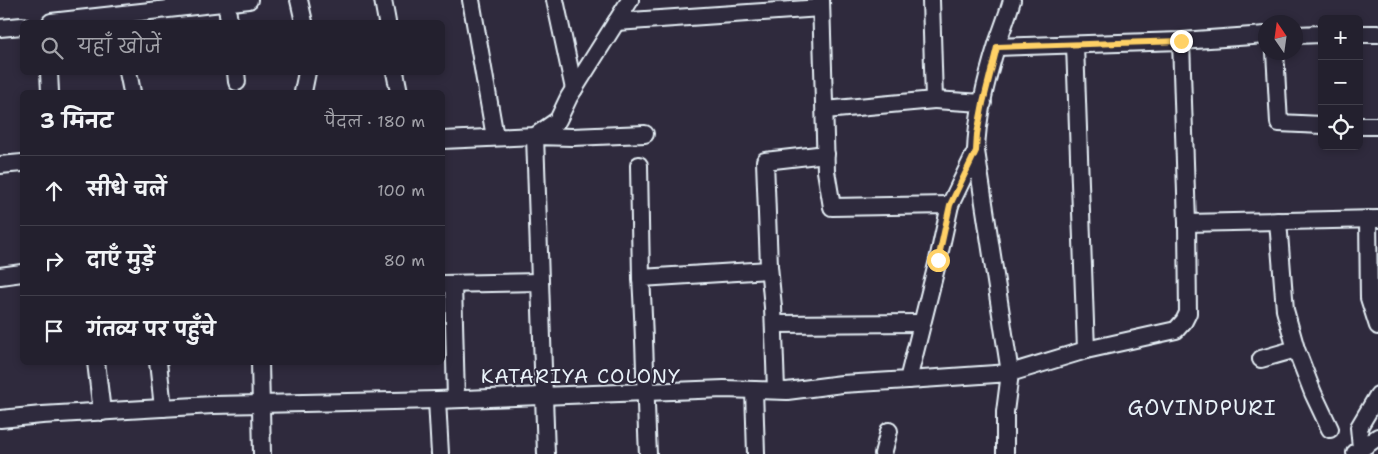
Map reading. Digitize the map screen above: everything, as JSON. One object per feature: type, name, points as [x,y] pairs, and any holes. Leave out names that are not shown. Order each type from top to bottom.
[{"type":"street","points":[[65,20],[119,12],[249,0]]},
{"type":"street","points":[[299,0],[304,20]]},
{"type":"street","points":[[383,0],[387,20]]},
{"type":"street","points":[[470,0],[495,138]]},
{"type":"street","points":[[555,0],[574,89]]},
{"type":"street","points":[[535,136],[558,120],[574,89],[630,0]]},
{"type":"street","points":[[931,0],[934,100]]},
{"type":"street","points":[[226,1],[229,20]]},
{"type":"street","points":[[616,22],[821,4],[826,171],[832,207],[950,205]]},
{"type":"street","points":[[1005,454],[1005,412],[1010,373],[976,151],[983,103],[1008,4]]},
{"type":"street","points":[[0,28],[20,26]]},
{"type":"street","points":[[1303,35],[1318,34]]},
{"type":"street","points":[[1363,34],[1378,34]]},
{"type":"street","points":[[997,47],[1258,36]]},
{"type":"street","points":[[0,419],[163,408],[260,404],[437,400],[724,388],[787,391],[842,384],[1010,373],[1086,350],[1176,330],[1188,313],[1181,41]]},
{"type":"street","points":[[1075,44],[1086,350]]},
{"type":"street","points":[[1276,60],[1279,123],[1318,125]]},
{"type":"street","points":[[49,75],[50,90]]},
{"type":"street","points":[[129,75],[132,90]]},
{"type":"street","points":[[303,90],[306,75]]},
{"type":"street","points":[[396,75],[399,90]]},
{"type":"street","points":[[825,110],[934,100],[983,103]]},
{"type":"street","points":[[1363,126],[1378,126]]},
{"type":"street","points":[[445,140],[645,134]]},
{"type":"street","points":[[535,136],[546,454]]},
{"type":"street","points":[[908,380],[950,205],[976,151]]},
{"type":"street","points":[[776,390],[765,161],[826,154]]},
{"type":"street","points":[[0,165],[20,163]]},
{"type":"street","points":[[639,165],[641,278],[648,454]]},
{"type":"street","points":[[1187,223],[1373,219],[1369,298],[1378,326]]},
{"type":"street","points":[[1278,221],[1284,310],[1296,349],[1330,429]]},
{"type":"street","points":[[641,278],[769,270]]},
{"type":"street","points":[[0,276],[20,273]]},
{"type":"street","points":[[456,399],[448,284],[540,282]]},
{"type":"street","points":[[774,324],[922,322]]},
{"type":"street","points":[[1261,359],[1296,349]]},
{"type":"street","points":[[96,365],[102,412]]},
{"type":"street","points":[[158,365],[163,408]]},
{"type":"street","points":[[260,365],[262,454]]},
{"type":"street","points":[[754,390],[756,454]]},
{"type":"street","points":[[1357,451],[1360,428],[1378,395]]},
{"type":"street","points":[[437,400],[440,454]]},
{"type":"street","points":[[1360,428],[1378,433]]},
{"type":"street","points":[[883,454],[889,431]]},
{"type":"street","points":[[1357,451],[1378,437]]},
{"type":"district","name":"KATARIYA COLONY","points":[[581,376]]},
{"type":"district","name":"GOVINDPURI","points":[[1202,408]]},
{"type":"route","points":[[938,260],[950,205],[976,151],[977,134],[986,86],[997,47],[1181,41]]}]
